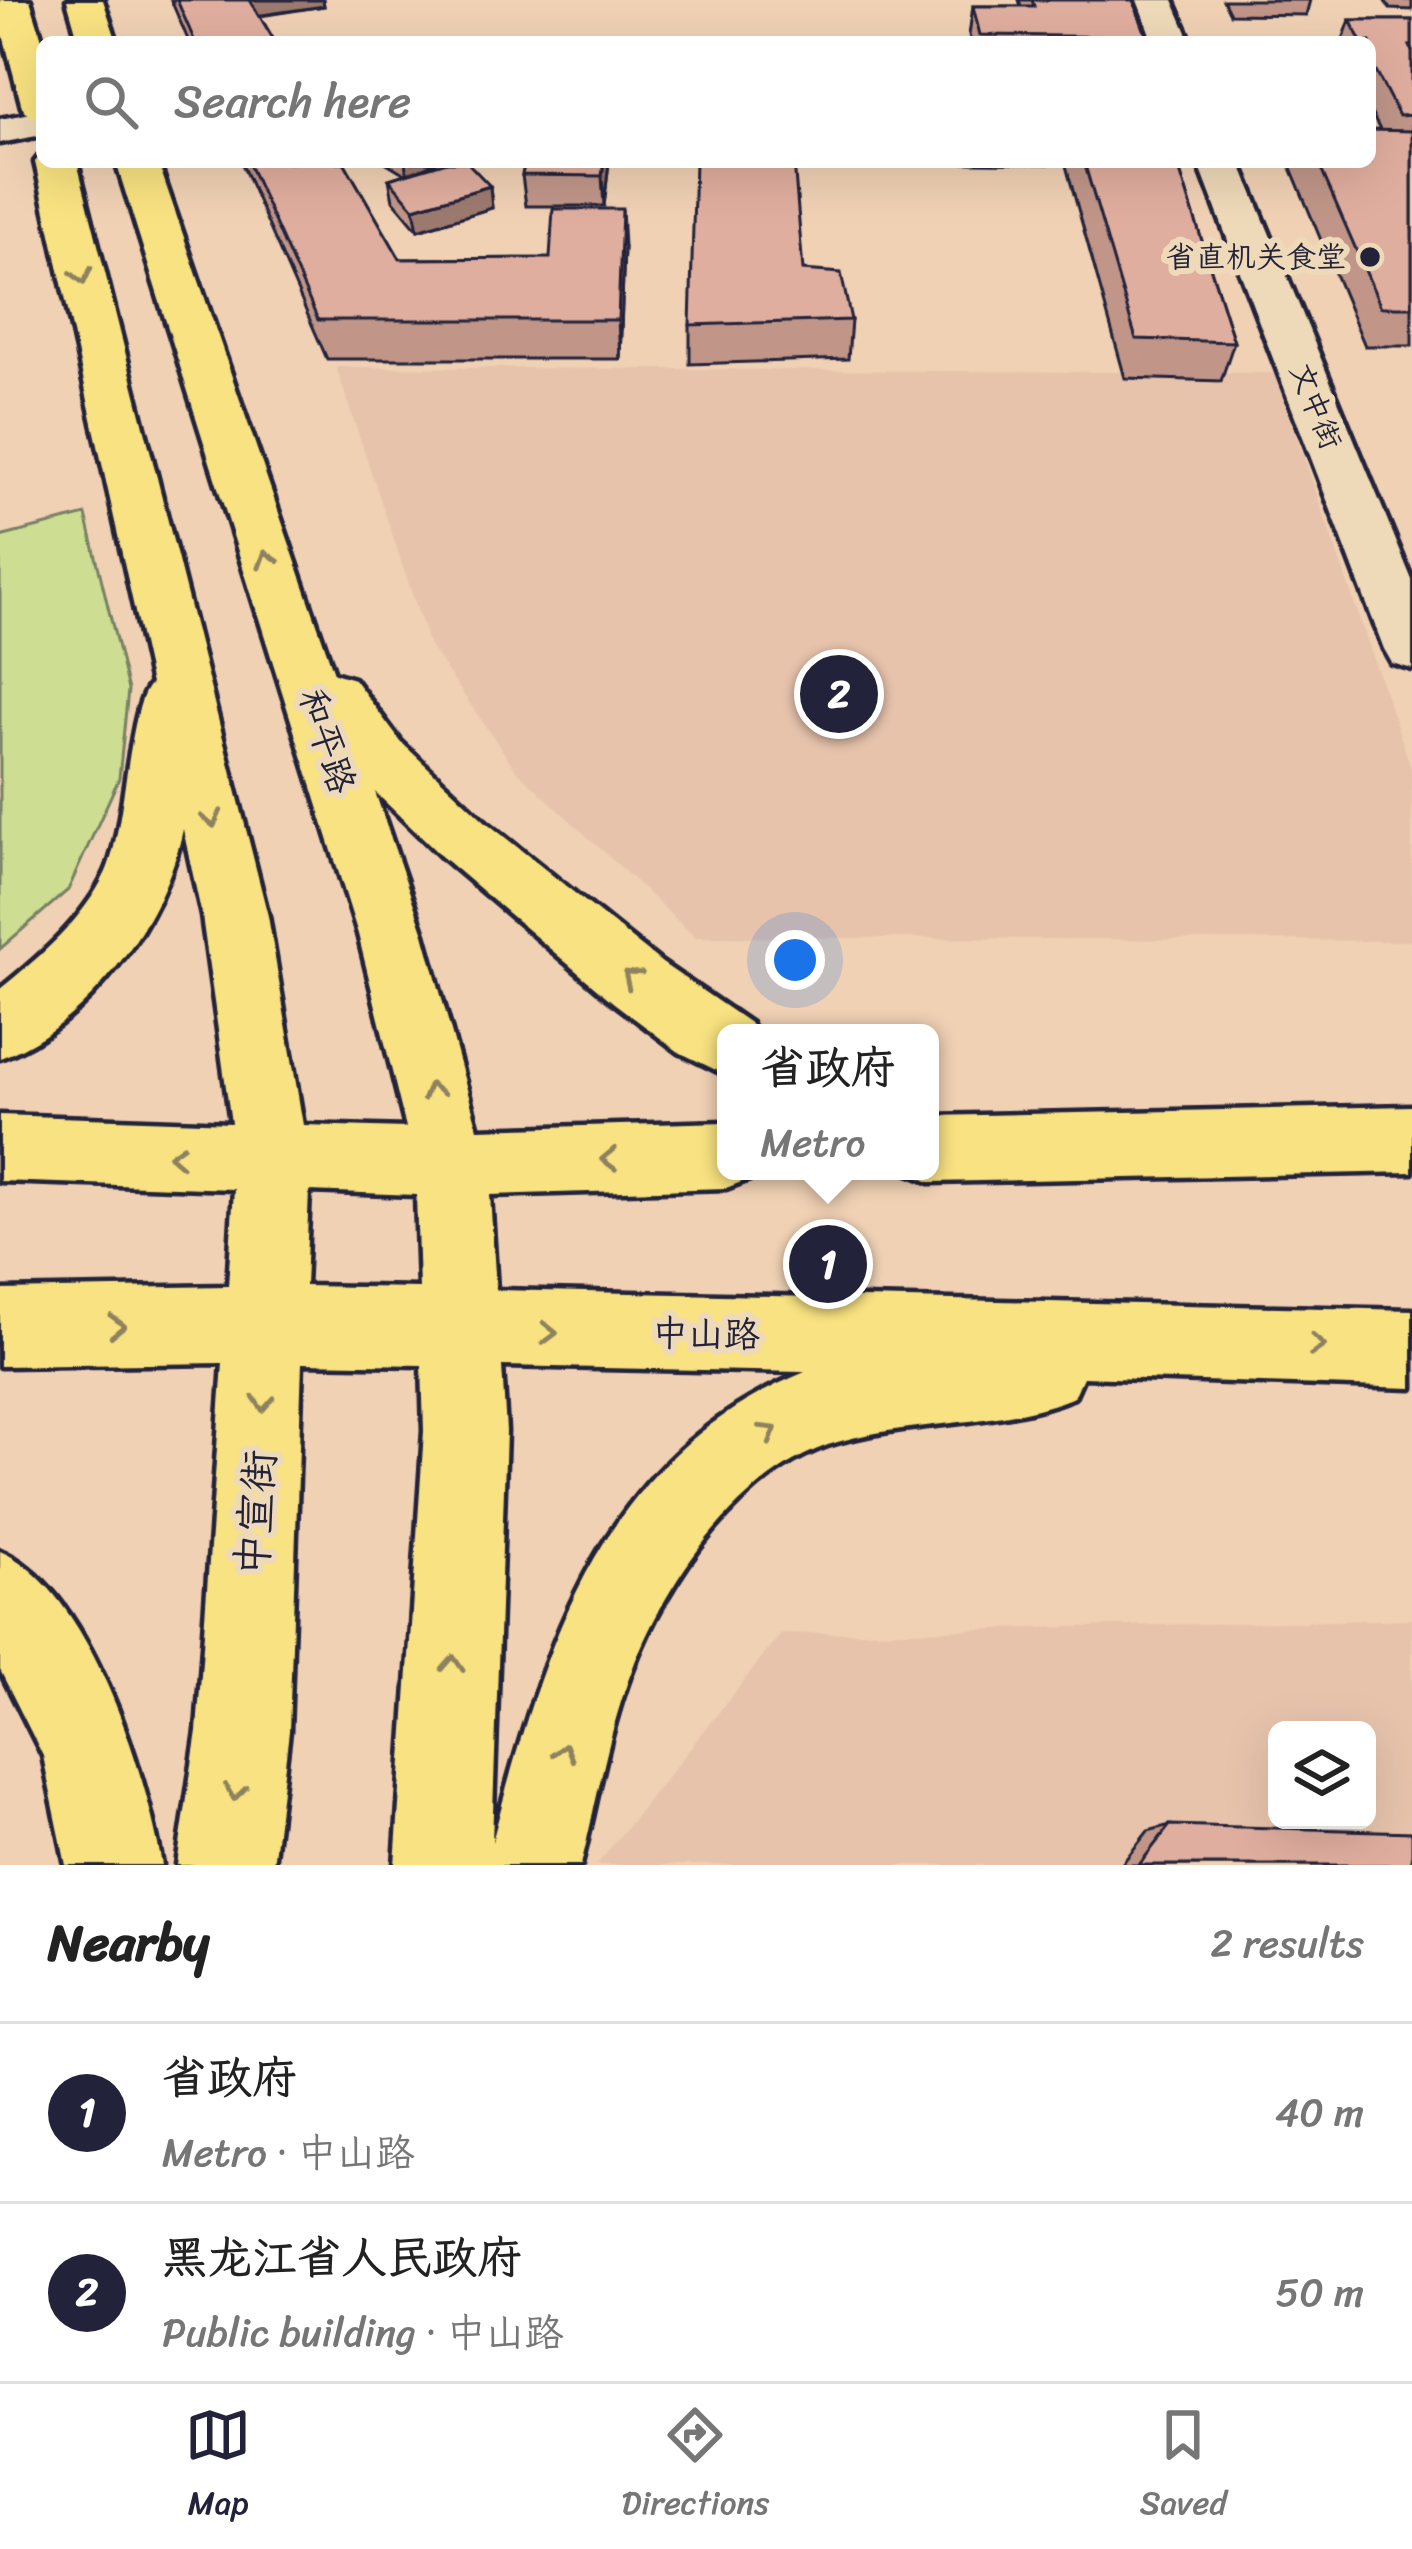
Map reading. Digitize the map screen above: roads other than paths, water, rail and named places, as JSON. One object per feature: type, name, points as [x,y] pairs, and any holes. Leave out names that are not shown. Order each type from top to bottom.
[{"type":"main road","points":[[12,0],[36,86]]},
{"type":"main road","points":[[85,0],[96,36]]},
{"type":"main road","points":[[57,168],[236,916],[273,1161]]},
{"type":"main road","name":"和平路","points":[[139,168],[391,934],[451,1163],[463,1332]]},
{"type":"main road","points":[[286,619],[363,742],[388,770],[651,993],[717,1039]]},
{"type":"main road","points":[[0,1028],[78,959],[104,928],[143,862],[155,812],[172,655]]},
{"type":"main road","points":[[939,1106],[1180,1141]]},
{"type":"main road","points":[[939,1149],[1412,1139]]},
{"type":"main road","points":[[0,1148],[273,1161],[451,1163],[717,1155]]},
{"type":"main road","name":"中宣街","points":[[224,1865],[243,1731],[273,1161]]},
{"type":"main road","name":"中山路","points":[[0,1328],[268,1324],[463,1332],[1225,1341],[1412,1349]]},
{"type":"main road","points":[[442,1865],[465,1431],[463,1332]]},
{"type":"main road","points":[[533,1865],[589,1666],[621,1594],[667,1526],[712,1476],[766,1430],[823,1405],[1225,1341]]},
{"type":"main road","points":[[0,1595],[56,1679],[85,1740],[106,1803],[114,1865]]},
{"type":"street","points":[[1155,0],[1170,36]]},
{"type":"street","points":[[0,131],[36,124]]},
{"type":"street","name":"文中街","points":[[1221,168],[1412,649]]},
{"type":"place","name":"省直机关食堂","points":[[1370,257]]},
{"type":"place","name":"黑龙江省人民政府","points":[[839,694]]},
{"type":"place","name":"省政府","points":[[828,1264]]}]
